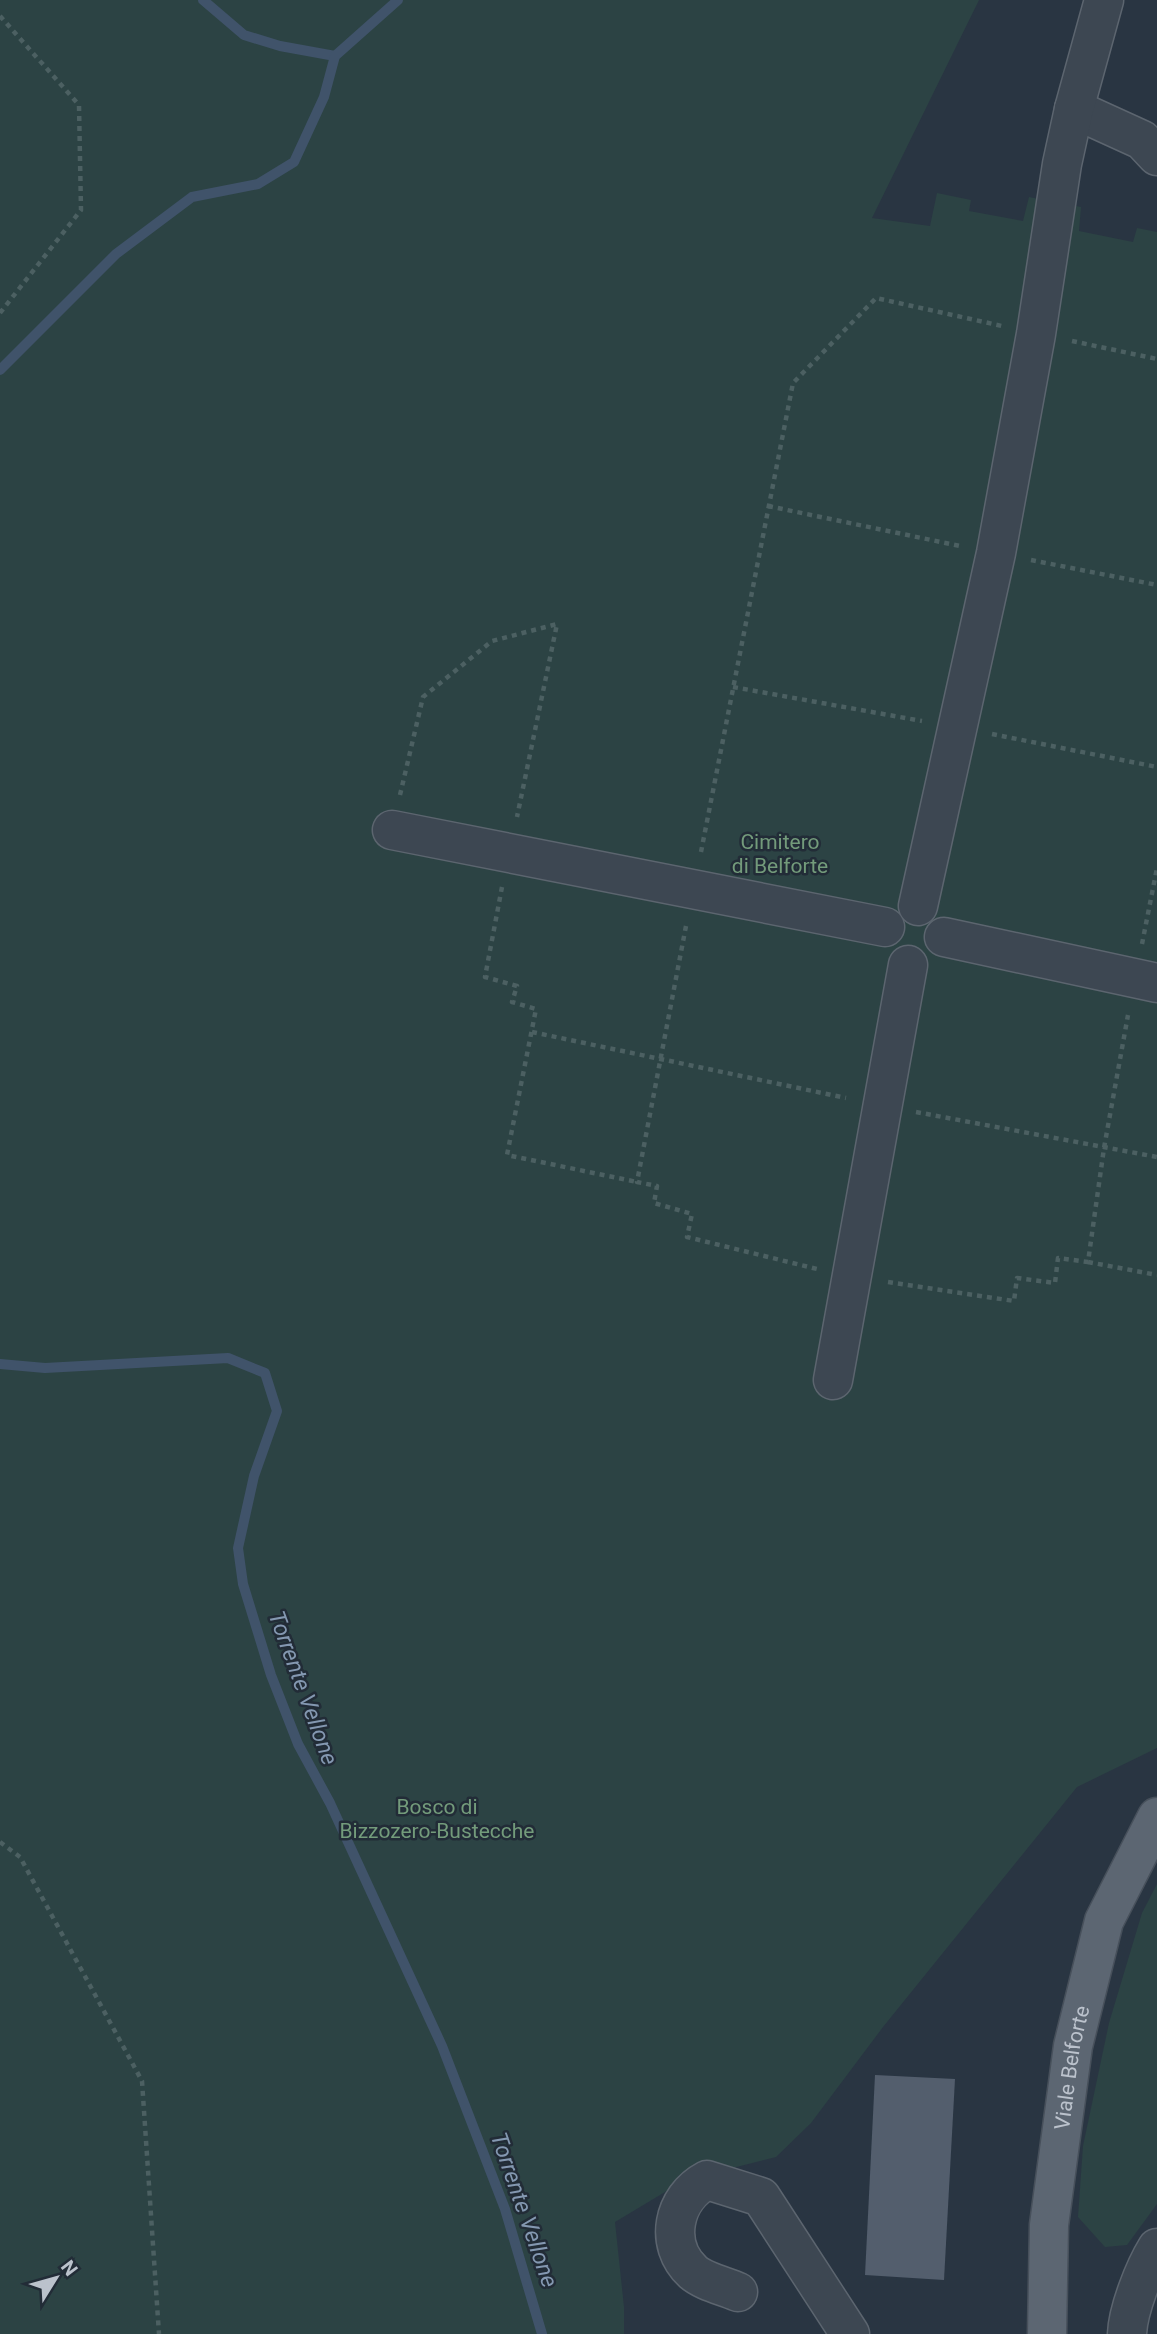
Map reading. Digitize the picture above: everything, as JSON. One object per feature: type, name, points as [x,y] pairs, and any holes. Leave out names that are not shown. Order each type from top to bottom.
[{"type":"main road","name":"Viale Belforte","points":[[1047,2334],[1049,2225],[1073,2046],[1104,1921],[1157,1816]]},
{"type":"street","points":[[918,906],[996,553],[1036,334],[1062,164],[1104,0]]},
{"type":"street","points":[[1074,109],[1142,141],[1157,156]]},
{"type":"street","points":[[392,830],[886,927]]},
{"type":"street","points":[[918,906],[939,919],[944,937],[930,961],[908,965],[889,952],[886,927],[894,913],[918,906]]},
{"type":"street","points":[[944,937],[1157,983]]},
{"type":"street","points":[[833,1380],[908,965]]},
{"type":"street","points":[[738,2292],[694,2273],[678,2252],[674,2233],[682,2204],[697,2185],[707,2180],[761,2197],[850,2334]]},
{"type":"street","points":[[1127,2334],[1127,2322],[1150,2258],[1157,2248]]},
{"type":"path","points":[[0,16],[79,105],[81,210],[0,313]]},
{"type":"path","points":[[1036,334],[1157,359]]},
{"type":"path","points":[[392,830],[423,697],[492,641],[557,624],[485,977],[517,986],[512,1002],[536,1009],[506,1154],[637,1182]]},
{"type":"path","points":[[532,1032],[883,1106],[1157,1157]]},
{"type":"path","points":[[1088,1262],[1157,1275]]},
{"type":"path","points":[[0,1842],[20,1857],[142,2081],[159,2334]]},
{"type":"green space","name":"Bosco di Bizzozero-Bustecche","points":[[0,0],[979,0],[872,218],[930,226],[937,193],[971,200],[969,211],[1023,221],[1029,197],[1081,207],[1079,231],[1133,242],[1137,228],[1157,232],[1157,1748],[1077,1787],[883,2027],[811,2123],[776,2157],[685,2180],[615,2222],[624,2307],[624,2334],[0,2334]]},
{"type":"green space","points":[[1157,1884],[1157,2204],[1127,2245],[1105,2247],[1078,2217],[1083,2146],[1109,2023],[1142,1913]]},
{"type":"building","points":[[875,2075],[955,2079],[944,2280],[865,2275]]},
{"type":"waterway","points":[[203,0],[244,35],[280,46],[335,56]]},
{"type":"waterway","name":"Torrente Vellone","points":[[0,370],[116,254],[192,197],[258,184],[294,162],[324,97],[335,56],[398,0]]},
{"type":"waterway","name":"Torrente Vellone","points":[[0,1364],[45,1368],[228,1358],[265,1373],[277,1411],[254,1476],[238,1548],[243,1584],[271,1675],[298,1744],[330,1803],[442,2046],[505,2209],[542,2334]]},
{"type":"park label","name":"Cimitero di Belforte","points":[[780,854]]}]
